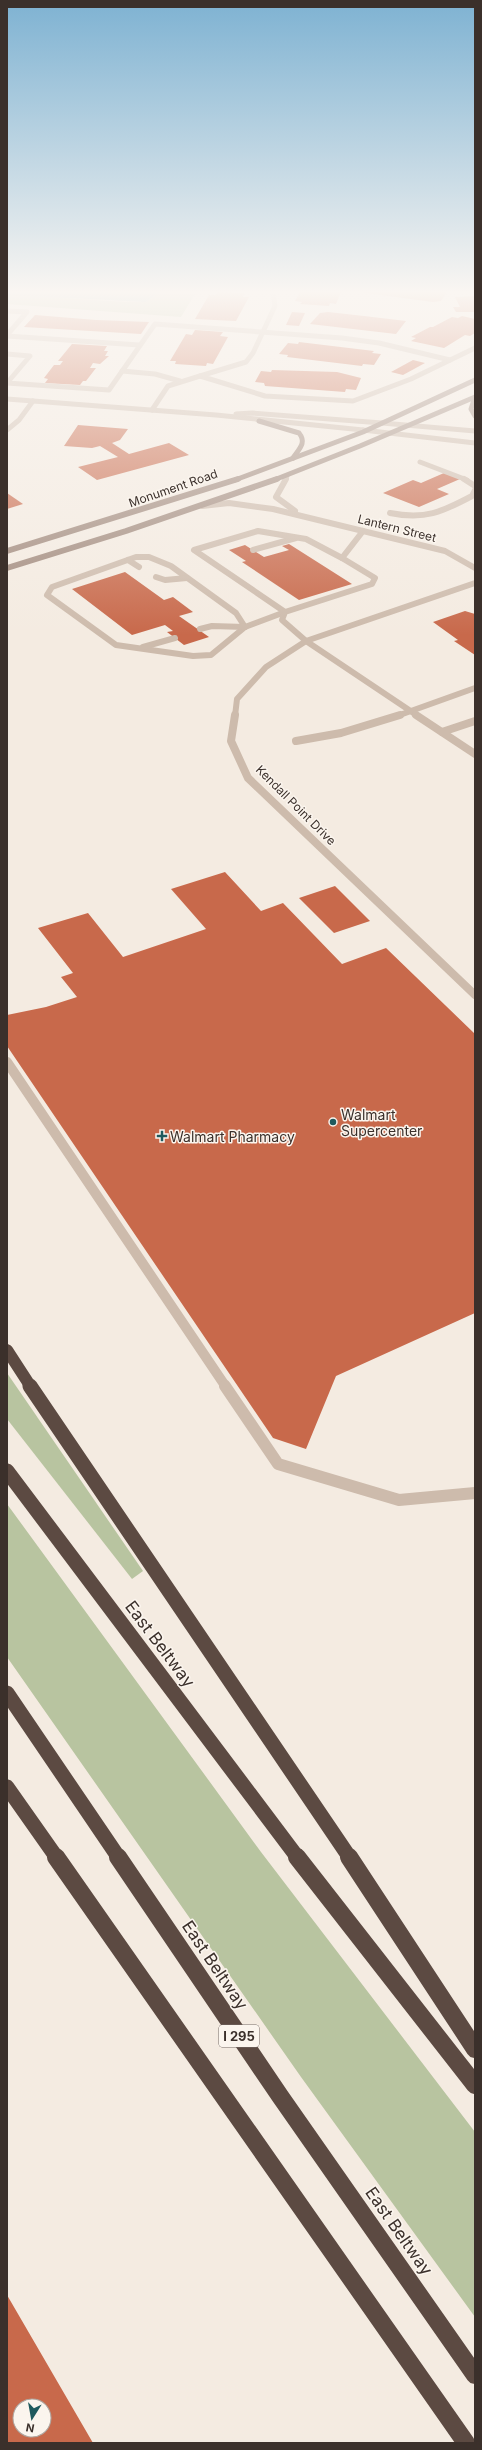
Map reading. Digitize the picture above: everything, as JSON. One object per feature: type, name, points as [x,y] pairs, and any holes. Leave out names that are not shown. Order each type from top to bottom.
[{"type":"highway","points":[[7,1350],[51,1419],[303,1786],[475,2049]]},
{"type":"highway","name":"East Beltway","points":[[7,1471],[269,1821],[475,2085]]},
{"type":"highway","name":"East Beltway","points":[[7,1693],[280,2096],[475,2375]]},
{"type":"highway","points":[[7,1787],[466,2443]]},
{"type":"main road","name":"Monument Road","points":[[7,551],[138,512],[293,458],[382,423],[418,406]]},
{"type":"main road","name":"Monument Road","points":[[7,568],[202,506],[287,476],[392,434],[454,406]]},
{"type":"main road","points":[[472,406],[471,409],[475,416]]},
{"type":"main road","points":[[259,421],[300,433],[303,438],[303,444],[293,458]]},
{"type":"street","points":[[7,430],[19,420],[29,406]]},
{"type":"street","points":[[104,406],[216,415],[259,421],[363,430],[475,443]]},
{"type":"street","points":[[152,410],[154,406]]},
{"type":"street","points":[[216,415],[252,413],[475,431]]},
{"type":"street","points":[[420,462],[468,480],[475,486]]},
{"type":"street","points":[[287,476],[276,496],[280,502],[311,519]]},
{"type":"street","points":[[390,513],[424,517],[436,514],[472,496],[475,490]]},
{"type":"street","name":"Lantern Street","points":[[202,506],[229,504],[251,505],[445,551],[475,568]]},
{"type":"street","points":[[245,627],[236,613],[171,566],[149,557],[128,560],[52,587],[46,595],[116,645],[193,656],[211,654],[245,627],[285,612],[372,584],[375,578],[342,558],[306,539],[298,537],[258,531],[194,550],[285,612]]},
{"type":"street","points":[[342,558],[363,531]]},
{"type":"street","points":[[253,550],[298,537]]},
{"type":"street","points":[[128,560],[139,567]]},
{"type":"street","points":[[156,577],[165,580],[187,578]]},
{"type":"street","name":"Kendall Point Drive","points":[[475,583],[306,640],[266,666],[237,699],[231,741],[248,778],[475,995]]},
{"type":"street","points":[[285,612],[282,620],[306,640],[475,754]]},
{"type":"street","points":[[200,629],[212,626],[245,627]]},
{"type":"street","points":[[140,648],[175,638]]},
{"type":"street","points":[[296,741],[312,739],[411,711],[475,688]]},
{"type":"street","points":[[442,732],[475,721]]},
{"type":"street","points":[[7,1062],[278,1464],[399,1500],[475,1493]]},
{"type":"green space","points":[[7,1373],[143,1571],[132,1579],[7,1419]]},
{"type":"green space","points":[[7,1504],[261,1852],[475,2132],[475,2317],[301,2077],[7,1657]]},
{"type":"building","points":[[78,425],[128,429],[120,440],[112,443],[129,454],[169,443],[189,455],[97,480],[78,467],[118,457],[100,446],[92,448],[64,446]]},
{"type":"building","points":[[444,473],[460,479],[437,489],[449,494],[419,507],[383,493],[413,480],[421,483]]},
{"type":"building","points":[[7,493],[23,504],[7,509]]},
{"type":"building","points":[[289,544],[352,584],[299,600],[242,562],[246,561],[229,550],[245,545],[264,557],[289,550],[282,546]]},
{"type":"building","points":[[125,572],[164,600],[173,597],[193,612],[179,616],[209,637],[184,645],[167,632],[173,631],[165,625],[132,635],[72,589]]},
{"type":"building","points":[[465,611],[475,614],[475,655],[454,641],[458,640],[433,622]]},
{"type":"building","points":[[225,872],[261,911],[283,903],[342,964],[386,948],[475,1034],[475,1313],[336,1376],[306,1449],[273,1438],[7,1046],[7,1015],[46,1007],[77,997],[61,977],[73,973],[38,928],[88,913],[123,957],[206,929],[171,889]]},
{"type":"building","points":[[335,886],[370,921],[334,933],[299,898]]},
{"type":"building","points":[[7,2295],[93,2443],[7,2443]]},
{"type":"place","name":"Walmart Supercenter","points":[[333,1122]]},
{"type":"place","name":"Walmart Pharmacy","points":[[162,1136]]}]
